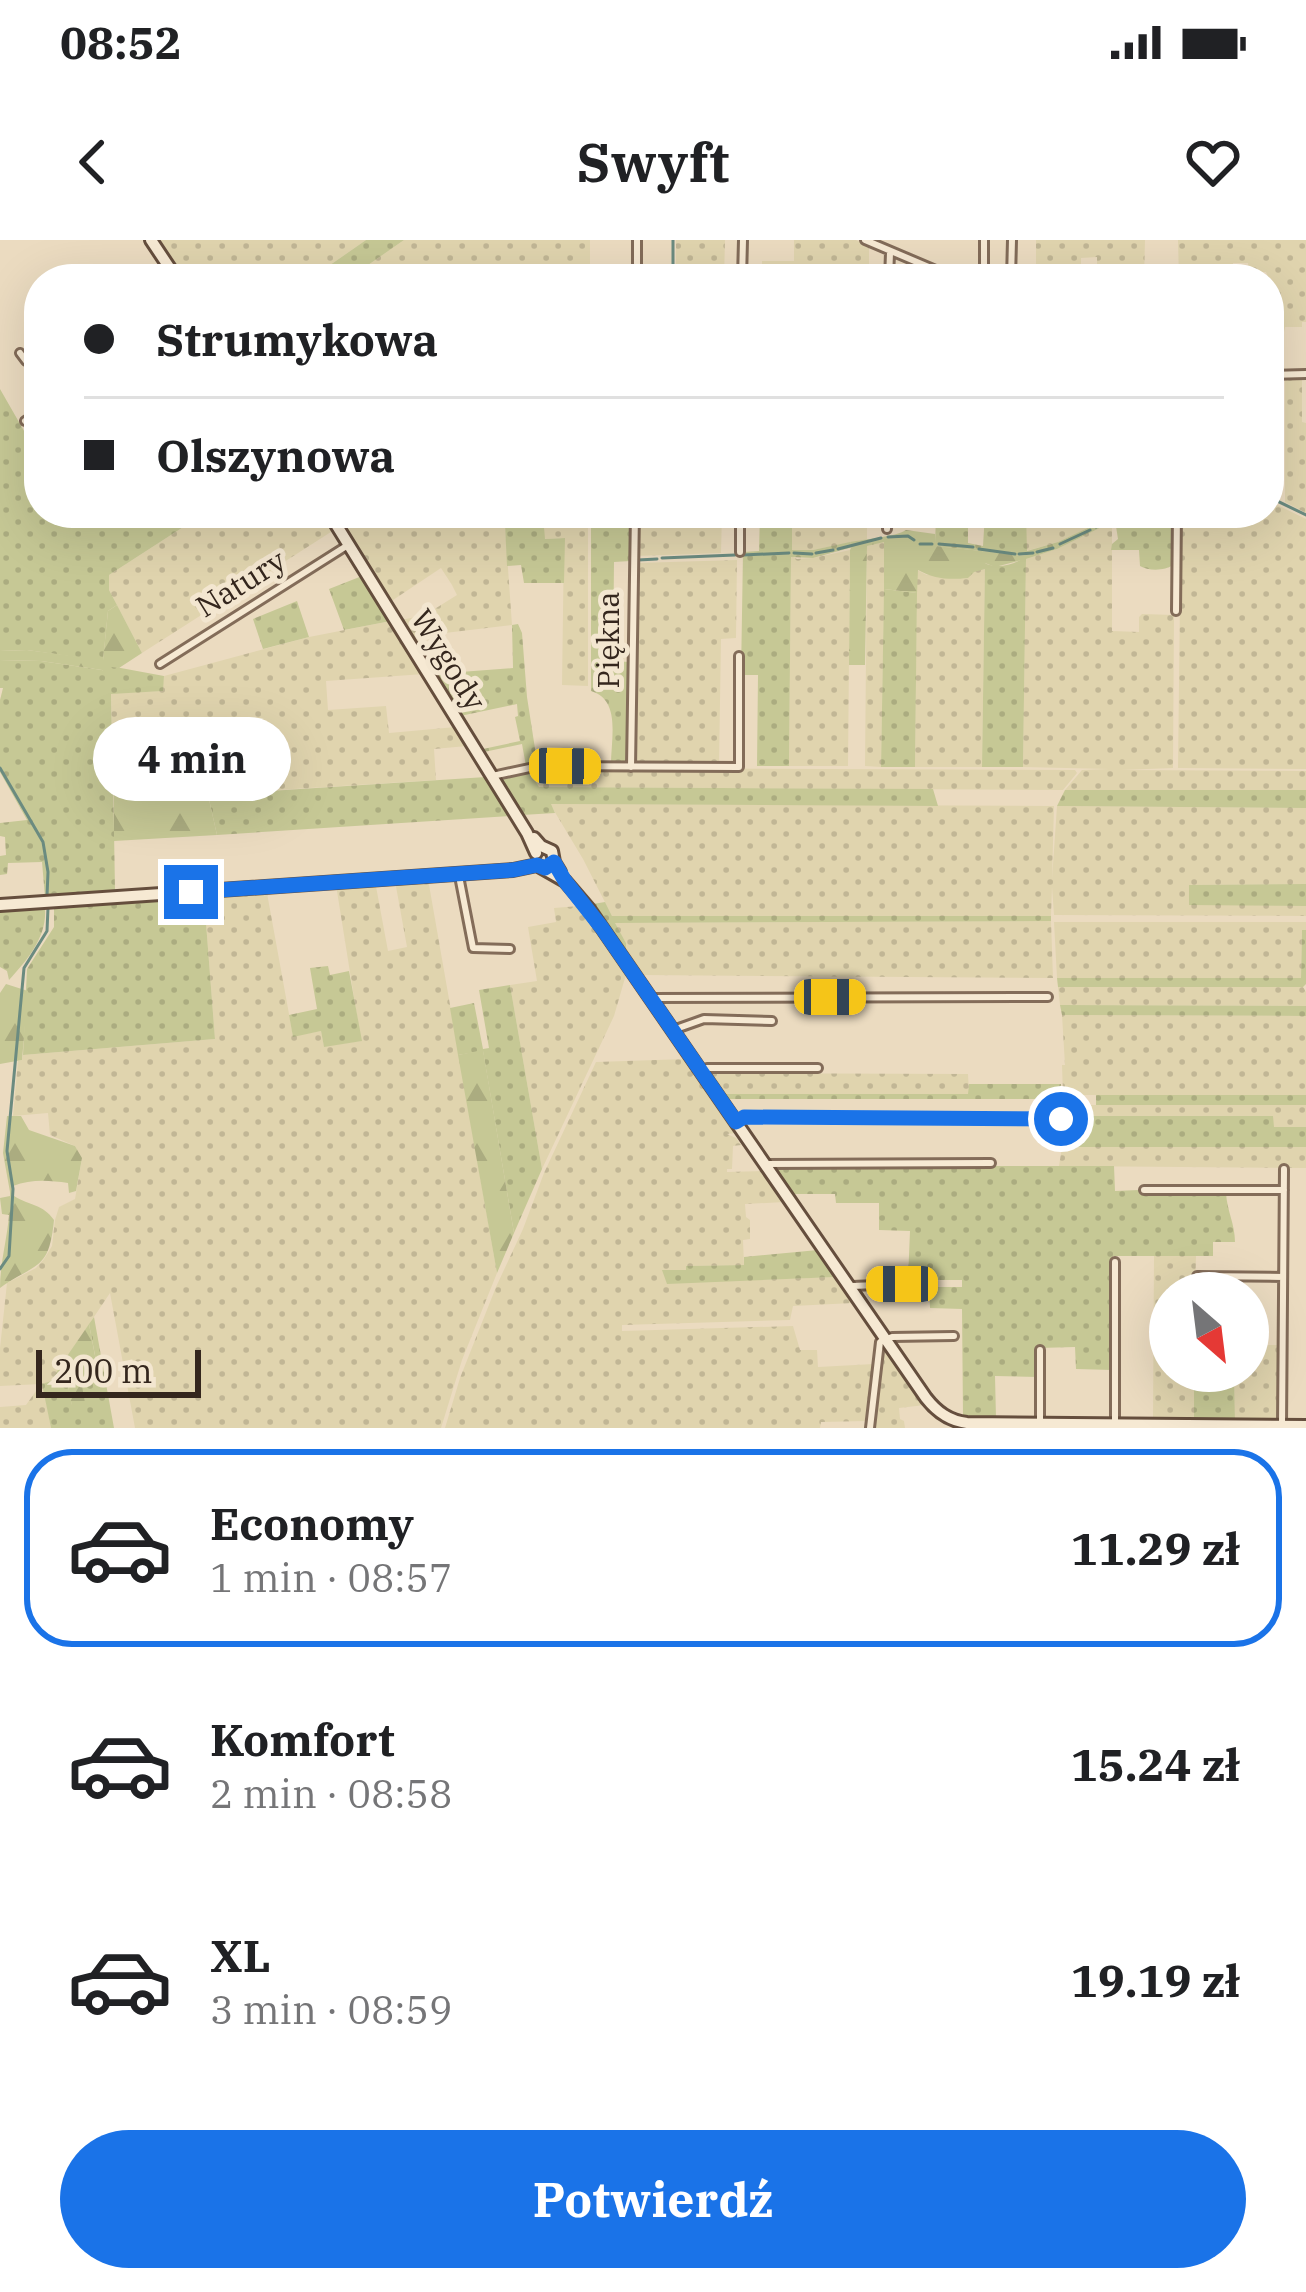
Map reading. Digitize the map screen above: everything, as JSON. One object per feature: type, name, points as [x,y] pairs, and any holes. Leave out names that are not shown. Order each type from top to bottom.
[{"type":"street","points":[[865,240],[922,264]]},
{"type":"street","points":[[890,250],[890,264]]},
{"type":"street","points":[[20,353],[24,358]]},
{"type":"street","name":"Wygody","points":[[338,528],[542,859],[589,909],[945,1422]]},
{"type":"street","name":"Piękna","points":[[631,767],[635,528]]},
{"type":"street","points":[[740,528],[740,552]]},
{"type":"street","points":[[1176,611],[1177,528]]},
{"type":"street","name":"Natury","points":[[160,664],[348,544]]},
{"type":"street","points":[[492,776],[539,766],[739,767],[739,656]]},
{"type":"street","points":[[0,905],[510,869],[542,859]]},
{"type":"street","points":[[459,872],[473,948],[510,949]]},
{"type":"street","points":[[649,996],[1048,997]]},
{"type":"street","points":[[673,1030],[704,1019],[772,1021]]},
{"type":"street","points":[[701,1071],[818,1068]]},
{"type":"street","points":[[736,1122],[744,1117],[1061,1119]]},
{"type":"street","points":[[765,1164],[991,1163]]},
{"type":"street","points":[[1282,1426],[1284,1169]]},
{"type":"street","points":[[1144,1190],[1284,1190]]},
{"type":"street","points":[[1115,1262],[1115,1425]]},
{"type":"street","points":[[1269,1277],[1283,1277]]},
{"type":"street","points":[[850,1287],[902,1284]]},
{"type":"street","points":[[870,1428],[879,1343],[885,1338],[954,1336]]},
{"type":"street","points":[[1040,1350],[1040,1425]]},
{"type":"street","points":[[945,1422],[1306,1426]]},
{"type":"shaded area","points":[[158,240],[366,240],[332,264],[174,264]]},
{"type":"shaded area","points":[[404,240],[590,240],[590,264],[370,264]]},
{"type":"shaded area","points":[[676,240],[725,240],[724,264],[676,264]]},
{"type":"shaded area","points":[[794,240],[856,240],[869,246],[869,264],[762,264],[794,261]]},
{"type":"shaded area","points":[[1036,240],[1145,240],[1144,264],[1097,264],[1097,257],[1081,258],[1081,264],[1036,264]]},
{"type":"shaded area","points":[[1178,240],[1306,240],[1306,322],[1302,327],[1285,327],[1284,332],[1284,264],[1179,264]]},
{"type":"shaded area","points":[[1302,376],[1306,513],[1285,502],[1285,377]]},
{"type":"shaded area","points":[[1284,508],[1306,519],[1306,769],[1178,768],[1181,528],[1284,528]]},
{"type":"shaded area","points":[[182,528],[334,530],[142,653],[109,590],[109,575]]},
{"type":"shaded area","points":[[343,528],[505,528],[512,625],[411,637],[401,620],[425,615],[457,595],[441,568],[390,602]]},
{"type":"shaded area","points":[[544,528],[588,528],[588,686],[562,685],[564,538],[544,539]]},
{"type":"shaded area","points":[[637,528],[722,528],[721,553],[636,556]]},
{"type":"shaded area","points":[[792,528],[867,528],[867,539],[791,550]]},
{"type":"shaded area","points":[[1026,528],[1088,528],[1058,542],[1026,551]]},
{"type":"shaded area","points":[[1100,528],[1112,528],[1112,631],[1139,632],[1142,614],[1174,615],[1173,768],[1121,770],[1306,771],[1306,790],[1065,790],[1082,770],[1109,769],[1023,767],[1026,559]]},
{"type":"shaded area","points":[[885,541],[881,767],[865,766],[867,546]]},
{"type":"shaded area","points":[[850,550],[848,766],[789,766],[791,556],[813,558]]},
{"type":"shaded area","points":[[737,560],[736,638],[721,639],[719,766],[635,765],[636,563]]},
{"type":"shaded area","points":[[985,569],[982,767],[915,767],[917,570],[927,575]]},
{"type":"shaded area","points":[[391,621],[424,674],[326,681],[328,710],[386,706],[389,733],[456,727],[467,746],[434,749],[436,780],[185,796],[181,780],[114,786],[111,693],[162,691],[164,676],[309,637]]},
{"type":"shaded area","points":[[527,769],[1077,773],[1063,790],[538,787]]},
{"type":"shaded area","points":[[550,804],[1054,806],[1052,879],[1057,806],[1306,808],[1306,884],[1190,885],[1189,904],[1306,906],[1306,916],[1054,915],[1052,887],[1051,916],[612,916]]},
{"type":"shaded area","points":[[428,879],[497,1273],[441,1428],[135,1428],[110,1293],[51,1381],[43,1384],[51,1428],[0,1428],[0,1407],[26,1405],[41,1384],[0,1386],[7,1283],[36,1268],[52,1246],[59,1207],[75,1199],[82,1158],[75,1146],[50,1135],[48,1113],[13,1116],[18,1061],[23,1055],[215,1039],[204,897],[267,893],[293,1036],[321,1031],[324,1046],[361,1041],[336,885],[375,881],[388,951],[407,947],[395,881]]},
{"type":"shaded area","points":[[579,906],[627,971],[614,1016],[542,1169],[510,985],[537,981],[528,927],[556,922],[554,908]]},
{"type":"shaded area","points":[[1051,921],[1053,978],[642,975],[614,923]]},
{"type":"shaded area","points":[[1054,922],[1306,922],[1301,978],[1057,978]]},
{"type":"shaded area","points":[[1058,987],[1303,987],[1306,1006],[1060,1005]]},
{"type":"shaded area","points":[[1062,1015],[1306,1016],[1306,1095],[1063,1095]]},
{"type":"shaded area","points":[[686,1059],[737,1133],[727,1134],[741,1145],[733,1146],[732,1169],[727,1172],[764,1171],[785,1202],[745,1204],[750,1239],[743,1240],[744,1265],[687,1266],[667,1283],[836,1277],[853,1303],[793,1306],[790,1320],[622,1325],[622,1331],[793,1326],[800,1350],[817,1350],[818,1367],[874,1364],[866,1421],[821,1422],[820,1428],[445,1428],[496,1287],[596,1062]]},
{"type":"shaded area","points":[[709,1073],[968,1074],[969,1094],[724,1094]]},
{"type":"shaded area","points":[[1063,1105],[1306,1105],[1306,1127],[1273,1127],[1272,1116],[1063,1116]]},
{"type":"shaded area","points":[[1062,1147],[1306,1147],[1306,1168],[1059,1166]]},
{"type":"shaded area","points":[[1154,1256],[1196,1256],[1196,1272],[1154,1272]]},
{"type":"shaded area","points":[[1269,1345],[1280,1345],[1279,1421],[1235,1421],[1234,1392],[1269,1392]]},
{"type":"shaded area","points":[[884,1346],[925,1405],[899,1408],[905,1428],[872,1428]]},
{"type":"shaded area","points":[[1153,1392],[1194,1392],[1194,1419],[1153,1419]]},
{"type":"green space","points":[[366,240],[404,240],[370,264],[332,264]]},
{"type":"green space","points":[[0,389],[24,431],[24,528],[182,528],[109,575],[109,590],[117,605],[108,611],[103,661],[27,650],[0,651]]},
{"type":"green space","points":[[505,528],[544,528],[545,539],[565,538],[564,583],[524,583],[521,565],[507,566]]},
{"type":"green space","points":[[591,528],[630,528],[630,561],[614,562],[613,661],[629,662],[626,764],[611,764],[611,711],[591,691]]},
{"type":"green space","points":[[760,528],[792,528],[792,550],[850,542],[853,547],[813,558],[791,557],[789,766],[757,766],[758,675],[741,675],[743,552],[759,551]]},
{"type":"green space","points":[[936,528],[968,528],[968,543],[983,546],[984,528],[1026,528],[1027,551],[1088,528],[1100,528],[1026,559],[1023,767],[982,767],[985,563],[1007,565],[1026,556],[935,546]]},
{"type":"green space","points":[[1116,528],[1174,528],[1173,565],[1161,569],[1140,566],[1139,550],[1111,550],[1118,539]]},
{"type":"green space","points":[[906,530],[935,534],[936,546],[1026,559],[995,567],[985,563],[985,569],[968,578],[942,578],[918,570],[917,593],[884,589],[884,542],[867,546],[865,665],[849,665],[850,542]]},
{"type":"green space","points":[[362,576],[391,621],[344,630],[329,589]]},
{"type":"green space","points":[[884,589],[917,593],[915,767],[881,767]]},
{"type":"green space","points":[[297,601],[309,637],[263,649],[253,619]]},
{"type":"green space","points":[[117,605],[142,653],[119,668],[111,667],[111,677],[102,670],[0,660],[0,651],[27,650],[103,660],[108,611]]},
{"type":"green space","points":[[518,624],[536,755],[533,764],[526,766],[522,744],[483,749],[520,741],[517,704],[460,716],[434,674],[513,668],[512,625]]},
{"type":"green space","points":[[0,660],[41,661],[102,670],[110,676],[110,666],[164,676],[163,691],[111,694],[112,740],[103,741],[103,771],[113,771],[115,890],[45,897],[42,862],[8,863],[7,874],[0,875],[0,856],[6,855],[0,823],[27,820],[0,772]]},
{"type":"green space","points":[[527,769],[539,787],[933,789],[938,806],[551,804],[555,813],[522,815],[497,778]]},
{"type":"green space","points":[[486,777],[510,816],[217,835],[208,795]]},
{"type":"green space","points":[[181,780],[185,796],[208,795],[217,835],[114,841],[114,786]]},
{"type":"green space","points":[[1065,790],[1306,790],[1306,808],[1057,806]]},
{"type":"green space","points":[[1306,884],[1306,906],[1189,905],[1189,885]]},
{"type":"green space","points":[[204,897],[215,1039],[23,1055],[27,969],[54,927],[54,908]]},
{"type":"green space","points":[[605,902],[612,916],[1051,916],[1051,921],[615,923],[626,949],[593,904]]},
{"type":"green space","points":[[45,909],[39,938],[9,980],[0,967],[0,911]]},
{"type":"green space","points":[[1302,930],[1306,930],[1303,987],[1058,987],[1057,978],[1301,978]]},
{"type":"green space","points":[[328,966],[330,975],[349,971],[362,1041],[324,1047],[321,1031],[293,1037],[289,1015],[317,1009],[310,968]]},
{"type":"green space","points":[[6,984],[28,991],[22,1060],[0,1064],[0,993]]},
{"type":"green space","points":[[510,985],[542,1169],[514,1233],[483,1051],[458,1055],[450,1008],[474,1003],[483,1049],[489,1048],[479,990]]},
{"type":"green space","points":[[1060,1005],[1306,1006],[1306,1016],[1062,1015]]},
{"type":"green space","points":[[483,1050],[514,1233],[497,1273],[458,1055]]},
{"type":"green space","points":[[969,1084],[1061,1084],[1060,1099],[727,1099],[724,1094],[968,1094]]},
{"type":"green space","points":[[1096,1095],[1306,1095],[1306,1105],[1096,1105]]},
{"type":"green space","points":[[7,1116],[21,1116],[29,1130],[75,1146],[82,1158],[76,1191],[69,1193],[68,1183],[54,1181],[13,1186],[14,1196],[41,1208],[54,1220],[52,1237],[39,1264],[0,1288],[9,1215],[2,1214],[0,1198],[10,1196],[3,1153]]},
{"type":"green space","points":[[1063,1116],[1273,1116],[1274,1127],[1306,1127],[1306,1147],[1062,1147]]},
{"type":"green space","points":[[773,1166],[1114,1166],[1115,1191],[1226,1193],[1235,1242],[1213,1242],[1213,1256],[1113,1256],[1112,1370],[1076,1369],[1075,1347],[1039,1348],[1038,1377],[995,1376],[996,1418],[963,1417],[962,1309],[930,1308],[929,1287],[962,1287],[962,1280],[908,1280],[910,1231],[879,1230],[879,1203],[836,1203],[835,1194],[793,1194]]},
{"type":"green space","points":[[818,1250],[836,1277],[667,1284],[662,1270],[744,1265],[744,1257]]},
{"type":"green space","points":[[94,1317],[114,1428],[51,1428],[42,1384],[51,1381],[63,1362],[72,1405],[81,1380],[99,1376],[89,1324]]},
{"type":"green space","points":[[89,1324],[99,1377],[81,1380],[85,1403],[72,1406],[63,1362]]},
{"type":"green space","points":[[1194,1392],[1234,1392],[1235,1421],[1194,1419]]},
{"type":"waterway","points":[[673,240],[673,264]]},
{"type":"waterway","points":[[1284,504],[1306,515]]},
{"type":"waterway","points":[[1060,544],[1090,530]]},
{"type":"waterway","points":[[888,537],[914,540]]},
{"type":"waterway","points":[[838,549],[881,538]]},
{"type":"waterway","points":[[920,544],[932,544]]},
{"type":"waterway","points":[[939,544],[973,547]]},
{"type":"waterway","points":[[1037,552],[1053,548]]},
{"type":"waterway","points":[[979,549],[1015,554]]},
{"type":"waterway","points":[[816,553],[833,550]]},
{"type":"waterway","points":[[743,555],[789,553]]},
{"type":"waterway","points":[[794,553],[812,554]]},
{"type":"waterway","points":[[1019,554],[1033,553]]},
{"type":"waterway","points":[[662,558],[735,555]]},
{"type":"waterway","points":[[638,560],[657,559]]},
{"type":"waterway","points":[[0,768],[43,842],[47,896]]},
{"type":"waterway","points":[[0,1269],[9,1256],[13,1189],[7,1151],[24,968],[47,931],[48,908]]},
{"type":"route","points":[[191,892],[545,868],[554,862],[736,1122],[744,1117],[1061,1119]]}]
